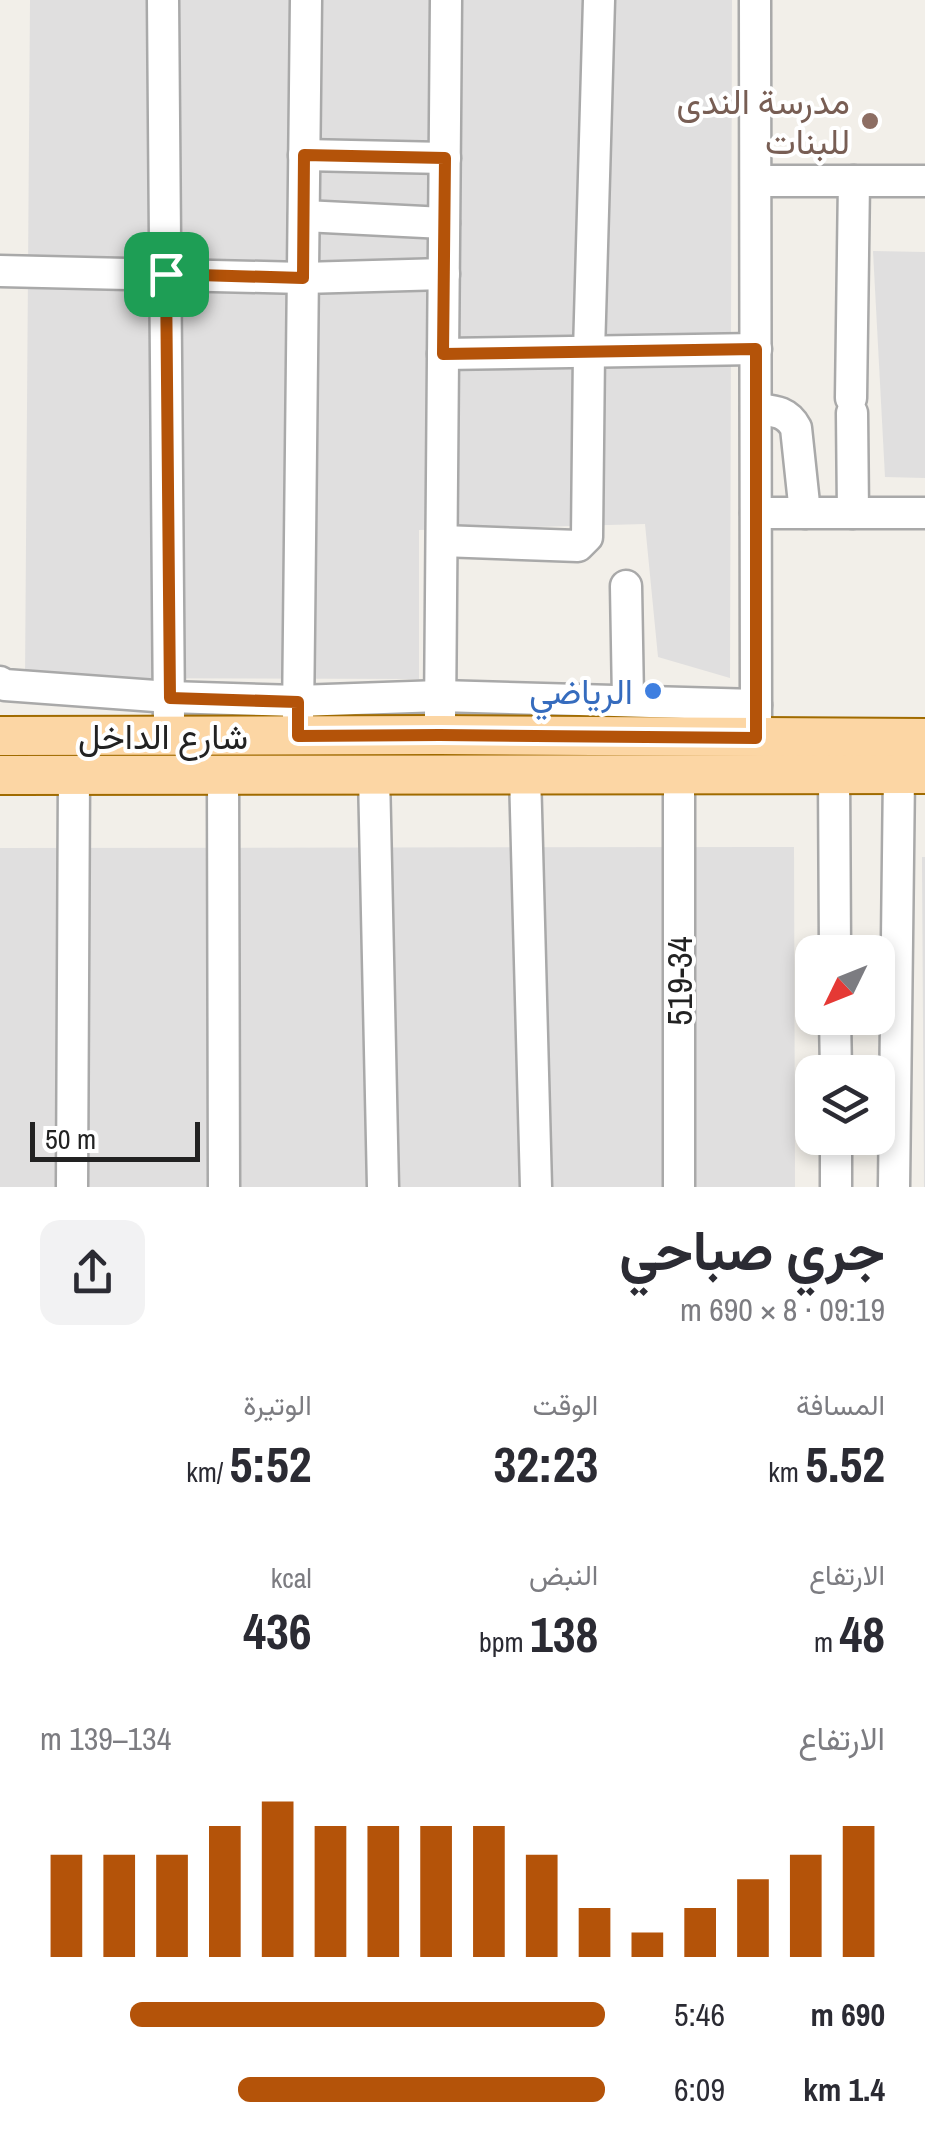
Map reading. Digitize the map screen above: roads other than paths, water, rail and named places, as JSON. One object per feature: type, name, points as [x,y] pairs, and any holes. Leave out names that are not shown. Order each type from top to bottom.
[{"type":"main road","name":"شارع الداخل","points":[[0,736],[170,736],[298,719],[440,735],[756,721],[925,738]]},
{"type":"main road","name":"شارع الداخل","points":[[0,775],[912,774]]},
{"type":"street","points":[[163,0],[170,736]]},
{"type":"street","points":[[298,719],[306,0]]},
{"type":"street","points":[[440,735],[446,0]]},
{"type":"street","points":[[442,542],[578,546],[587,537],[599,0]]},
{"type":"street","points":[[0,682],[170,698],[298,719],[440,696],[628,700],[756,721],[755,0]]},
{"type":"street","points":[[304,155],[445,158]]},
{"type":"street","points":[[756,181],[925,181]]},
{"type":"street","points":[[853,513],[854,181]]},
{"type":"street","points":[[304,216],[444,223]]},
{"type":"street","points":[[0,271],[303,278],[444,274]]},
{"type":"street","points":[[443,354],[756,349]]},
{"type":"street","points":[[756,409],[784,413],[792,419],[805,513]]},
{"type":"street","points":[[756,512],[925,513]]},
{"type":"street","points":[[626,586],[628,700]]},
{"type":"street","points":[[525,773],[536,1187]]},
{"type":"street","name":"519-34","points":[[679,774],[679,1187]]},
{"type":"street","points":[[834,774],[835,935]]},
{"type":"street","points":[[894,1187],[912,774]]},
{"type":"street","points":[[72,1187],[74,775]]},
{"type":"street","points":[[223,775],[224,1187]]},
{"type":"street","points":[[374,775],[384,1187]]},
{"type":"street","points":[[836,1155],[836,1187]]},
{"type":"place","name":"مدرسة الندى للبنات","points":[[870,121]]},
{"type":"place","name":"الرياضي","points":[[653,691]]}]
